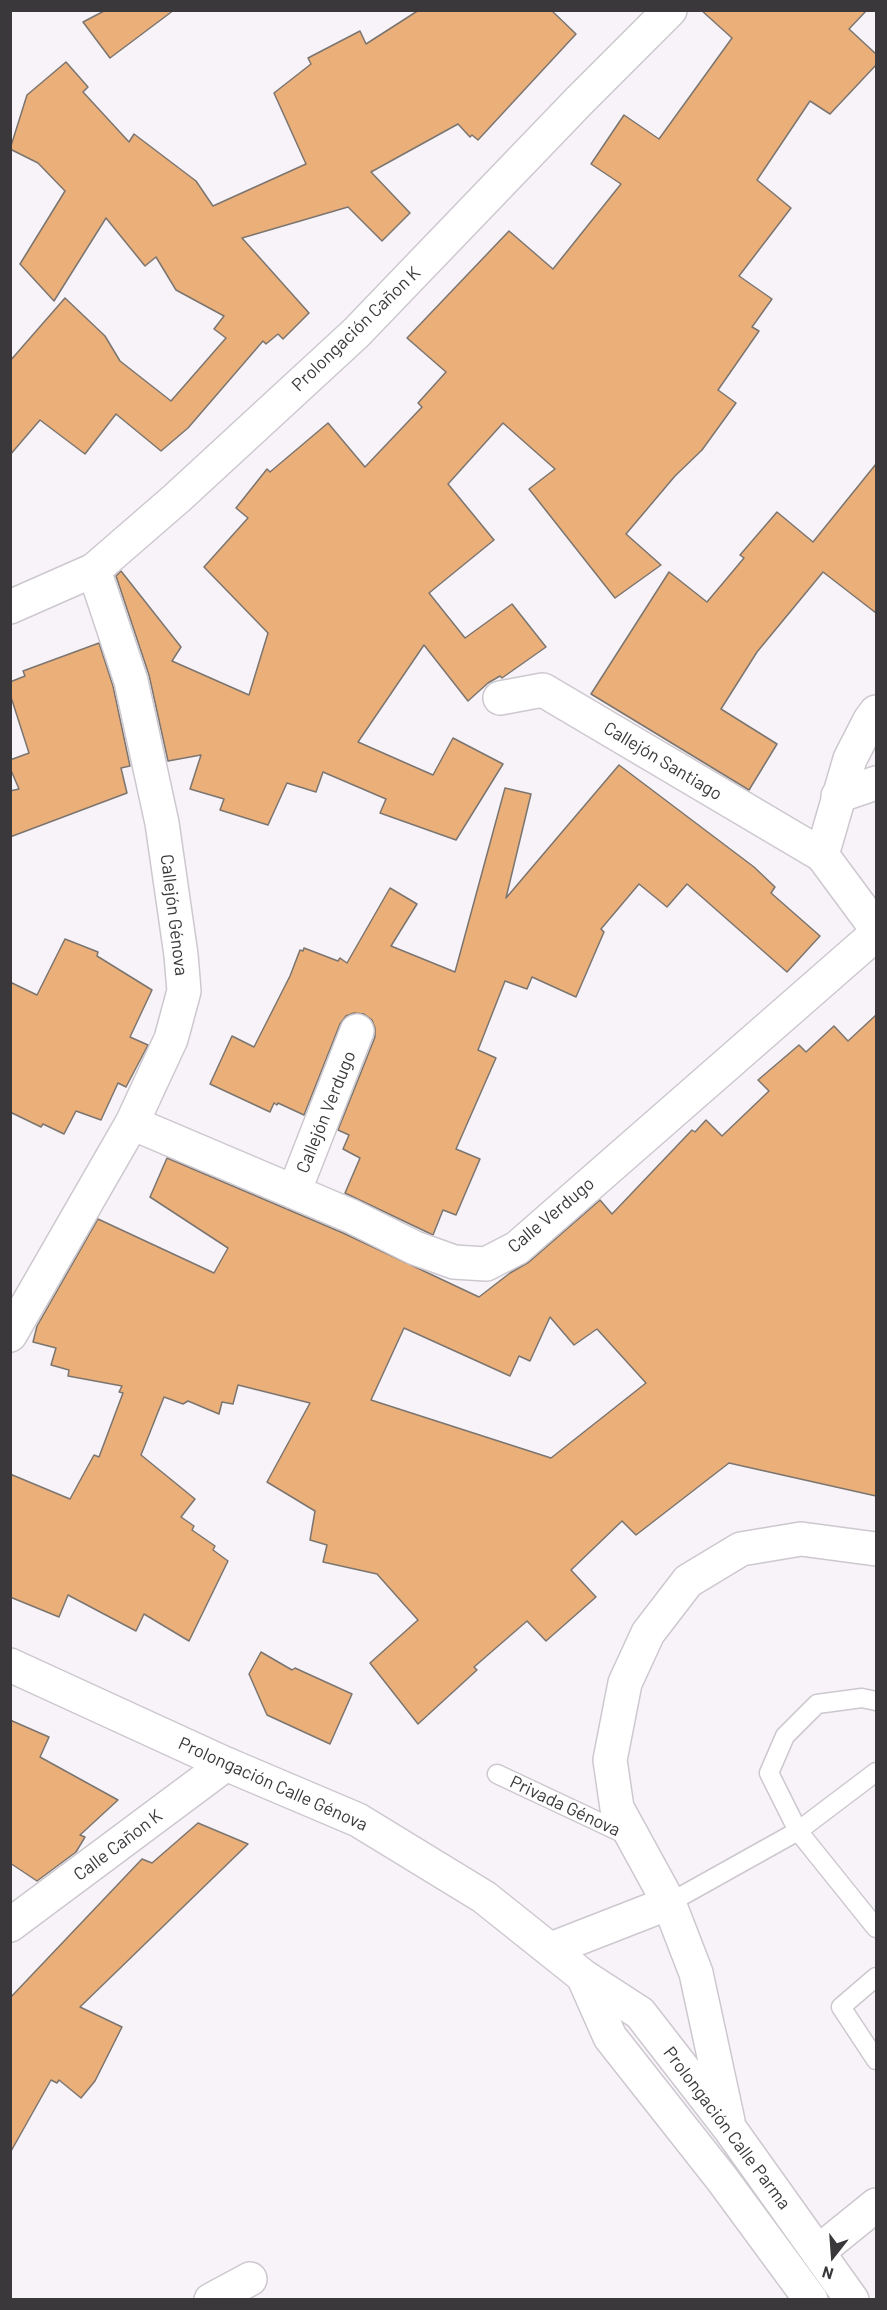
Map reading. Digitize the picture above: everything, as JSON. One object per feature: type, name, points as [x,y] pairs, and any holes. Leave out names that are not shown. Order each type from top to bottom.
[{"type":"street","name":"Prolongación Cañon K","points":[[10,607],[94,570],[177,498],[356,333],[571,109],[670,10]]},
{"type":"street","name":"Callejón Génova","points":[[10,1335],[132,1123],[171,1039],[183,991],[182,955],[162,823],[131,681],[94,570]]},
{"type":"street","name":"Callejón Santiago","points":[[500,698],[543,690],[822,855]]},
{"type":"street","points":[[876,712],[850,759],[822,855],[876,928]]},
{"type":"street","points":[[838,796],[876,783]]},
{"type":"street","name":"Calle Verdugo","points":[[132,1123],[435,1255],[454,1262],[486,1264],[517,1248],[876,934]]},
{"type":"street","name":"Callejón Verdugo","points":[[294,1192],[357,1031]]},
{"type":"street","points":[[730,2129],[696,1973],[669,1903],[617,1808],[610,1760],[625,1683],[648,1633],[688,1581],[741,1549],[801,1539],[876,1549]]},
{"type":"street","name":"Prolongación Calle Génova","points":[[10,1665],[226,1764],[358,1820],[484,1897],[551,1949]]},
{"type":"street","name":"Calle Cañon K","points":[[10,1925],[226,1764]]},
{"type":"street","points":[[551,1949],[669,1903]]},
{"type":"street","name":"Prolongación Calle Parma","points":[[551,1949],[583,1976],[640,2013],[730,2129],[852,2300]]},
{"type":"street","name":"Prolongación Calle Parma","points":[[583,1976],[610,2037],[722,2179],[811,2300]]},
{"type":"street","points":[[818,2252],[876,2205]]},
{"type":"street","points":[[211,2300],[250,2279]]},
{"type":"lane","points":[[876,1701],[862,1698],[817,1704],[785,1736],[769,1773],[798,1831],[876,1928]]},
{"type":"lane","points":[[669,1903],[798,1831],[876,1772]]},
{"type":"lane","name":"Privada Génova","points":[[497,1774],[633,1838]]},
{"type":"lane","points":[[876,1977],[841,2007],[876,2060]]},
{"type":"building","points":[[106,10],[174,10],[110,58],[83,22]]},
{"type":"building","points":[[419,10],[551,10],[576,34],[478,140],[472,135],[470,137],[458,124],[371,172],[410,213],[382,241],[348,207],[242,238],[309,313],[283,339],[278,334],[266,344],[263,341],[188,428],[161,451],[116,414],[85,454],[40,420],[10,455],[10,361],[65,298],[105,336],[120,361],[171,401],[226,338],[214,329],[224,316],[176,290],[156,257],[145,266],[106,218],[54,301],[20,264],[65,191],[38,163],[10,149],[27,95],[66,62],[88,87],[83,92],[129,142],[134,134],[196,181],[213,206],[306,164],[274,93],[311,64],[308,58],[360,31],[366,44]]},
{"type":"building","points":[[701,10],[867,10],[849,29],[876,54],[876,65],[830,114],[810,101],[757,180],[791,208],[739,276],[772,299],[752,327],[759,331],[718,390],[736,403],[702,450],[675,476],[626,534],[661,565],[615,598],[529,489],[555,469],[503,423],[448,484],[494,540],[429,593],[465,638],[512,604],[546,647],[502,678],[500,676],[488,683],[468,701],[424,645],[358,742],[433,775],[453,738],[503,764],[456,840],[380,813],[386,799],[323,772],[316,792],[287,783],[268,825],[220,810],[224,799],[190,789],[201,755],[168,761],[149,675],[116,576],[121,571],[181,647],[172,661],[249,695],[268,633],[204,567],[248,518],[236,508],[267,469],[270,472],[328,423],[365,467],[422,407],[418,403],[446,372],[407,338],[509,231],[553,269],[621,184],[591,164],[624,115],[659,139],[732,38]]},
{"type":"building","points":[[876,464],[876,613],[823,572],[757,652],[721,709],[777,744],[749,790],[591,694],[669,572],[707,602],[744,558],[740,555],[777,512],[813,542]]},
{"type":"building","points":[[99,643],[113,686],[130,766],[121,768],[127,793],[10,837],[10,791],[19,789],[10,768],[10,760],[29,753],[10,694],[10,682],[25,676],[23,671]]},
{"type":"building","points":[[619,765],[754,867],[775,887],[771,893],[820,936],[787,972],[687,884],[667,907],[639,884],[601,929],[604,932],[576,997],[532,977],[527,989],[505,981],[478,1050],[496,1058],[456,1149],[480,1159],[456,1215],[443,1210],[433,1235],[345,1193],[360,1158],[343,1149],[349,1135],[338,1130],[375,1037],[372,1020],[364,1014],[354,1013],[346,1016],[340,1024],[304,1115],[278,1103],[277,1105],[274,1103],[270,1112],[210,1084],[232,1036],[254,1047],[290,976],[300,950],[303,951],[304,948],[338,961],[340,958],[347,963],[390,888],[417,904],[391,946],[455,972],[505,788],[531,794],[506,898]]},
{"type":"building","points":[[65,939],[98,952],[97,956],[152,990],[130,1037],[148,1045],[126,1087],[118,1083],[101,1120],[76,1111],[64,1134],[43,1124],[41,1127],[10,1112],[10,982],[37,995]]},
{"type":"building","points":[[876,1015],[876,1496],[729,1463],[636,1535],[622,1521],[571,1570],[596,1597],[546,1641],[527,1621],[474,1667],[477,1670],[418,1724],[370,1663],[418,1620],[377,1574],[323,1562],[327,1545],[310,1540],[315,1511],[267,1482],[310,1403],[238,1385],[233,1404],[222,1402],[219,1414],[188,1401],[183,1404],[164,1397],[141,1455],[195,1499],[181,1517],[194,1526],[192,1530],[215,1546],[213,1550],[228,1561],[189,1641],[144,1614],[136,1631],[68,1595],[59,1617],[10,1597],[10,1474],[70,1499],[94,1455],[99,1457],[123,1393],[119,1392],[122,1386],[68,1376],[69,1370],[51,1365],[56,1348],[33,1342],[37,1326],[98,1219],[214,1273],[228,1248],[150,1197],[167,1158],[343,1233],[479,1297],[510,1273],[529,1262],[600,1200],[612,1214],[692,1130],[695,1132],[706,1120],[722,1136],[769,1091],[758,1080],[799,1045],[806,1052],[834,1026],[848,1041]],"holes":[[[550,1317],[574,1345],[597,1329],[646,1383],[551,1458],[371,1400],[404,1328],[510,1376],[519,1356],[530,1361]]]},
{"type":"building","points":[[261,1652],[292,1670],[295,1668],[352,1694],[330,1744],[267,1715],[249,1674]]},
{"type":"building","points":[[10,1720],[49,1737],[40,1757],[118,1800],[80,1835],[85,1837],[76,1852],[37,1881],[10,1863]]},
{"type":"building","points":[[198,1823],[248,1844],[80,2007],[122,2027],[95,2081],[81,2098],[59,2080],[57,2083],[51,2080],[10,2153],[10,1998],[142,1859],[152,1863]]}]
